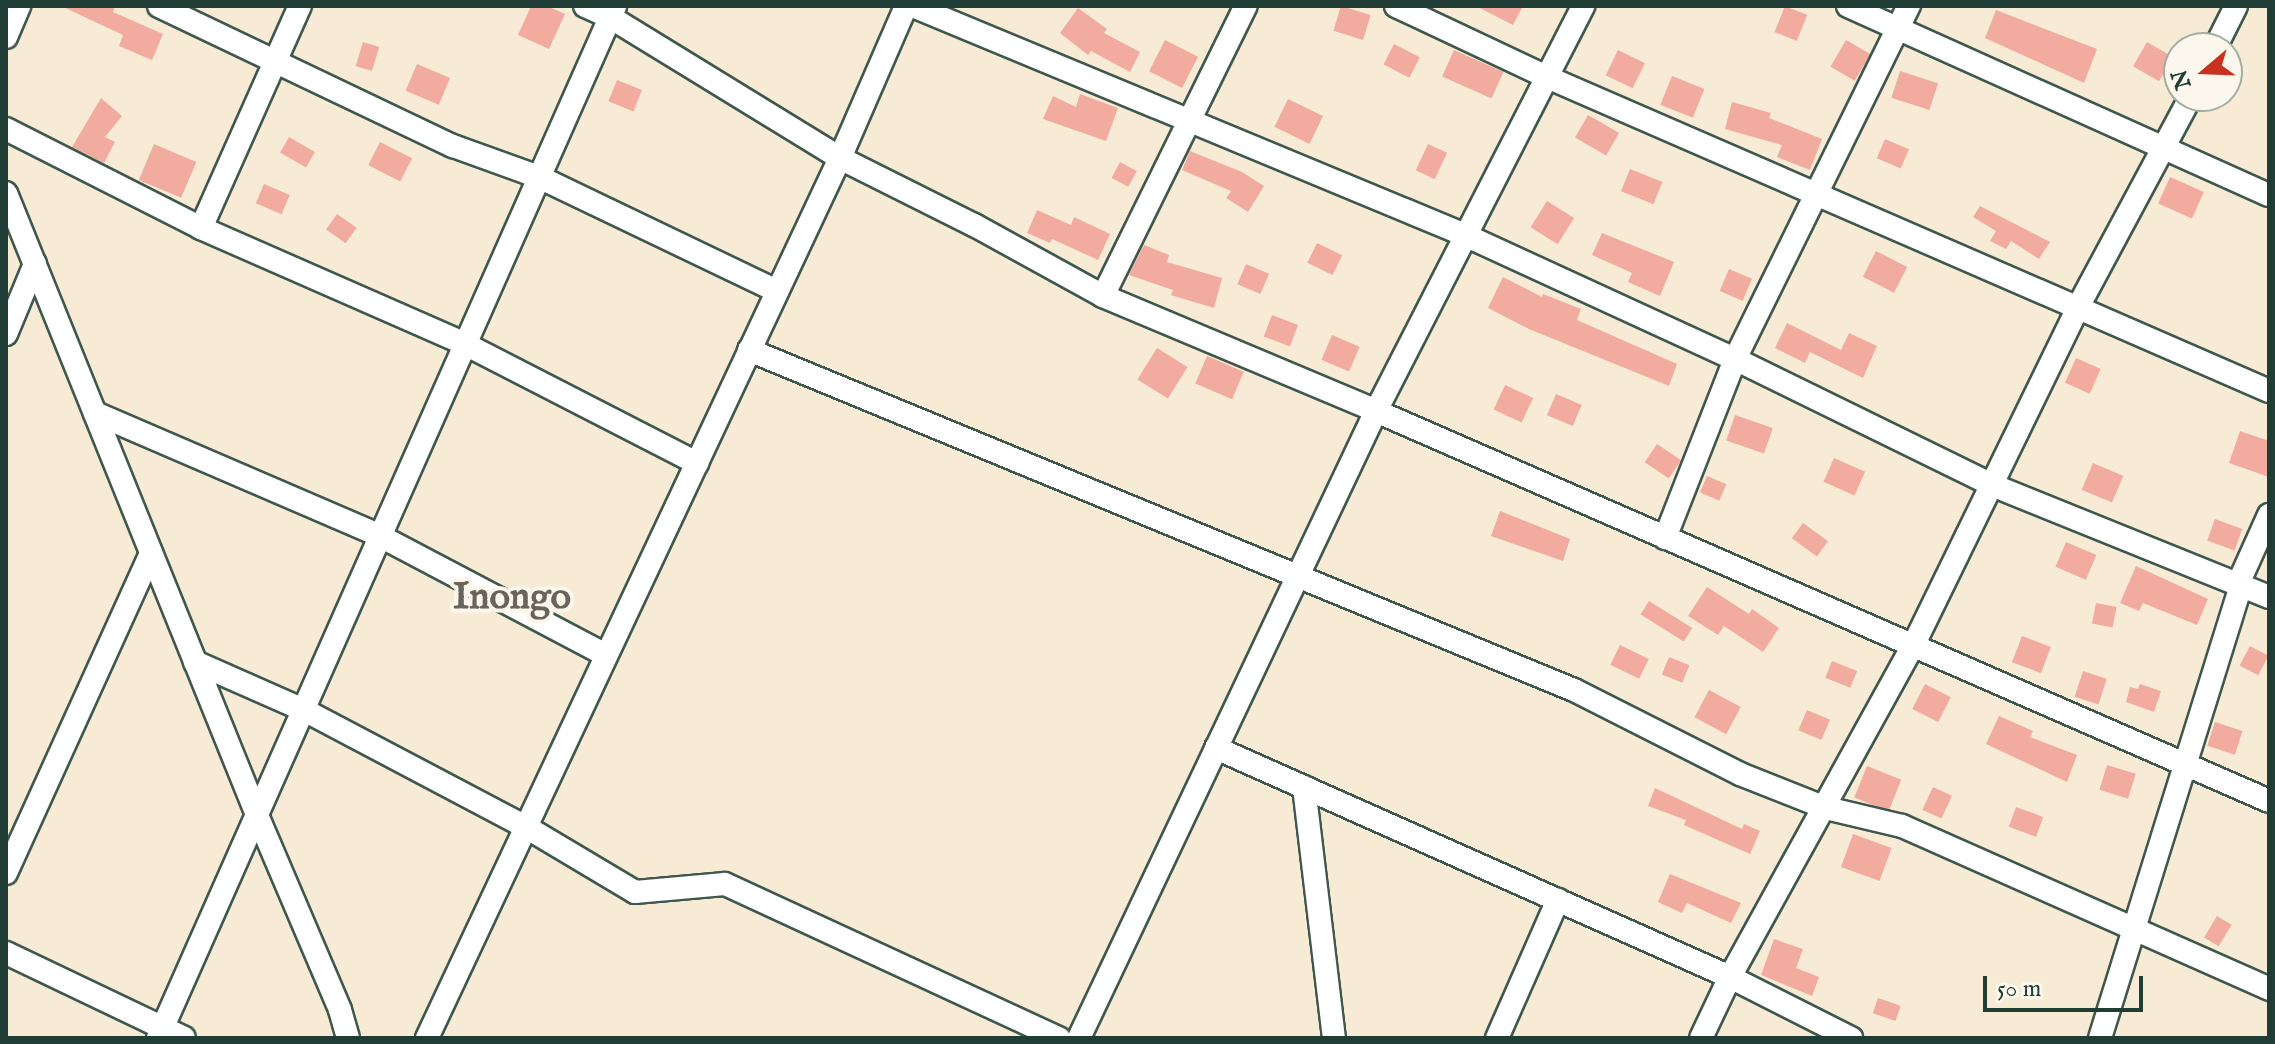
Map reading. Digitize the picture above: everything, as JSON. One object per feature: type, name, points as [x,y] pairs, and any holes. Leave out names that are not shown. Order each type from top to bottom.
[{"type":"street","points":[[6,37],[19,6]]},
{"type":"street","points":[[159,6],[453,146],[539,177],[777,291]]},
{"type":"street","points":[[201,228],[300,6]]},
{"type":"street","points":[[585,6],[612,11],[840,158],[974,225],[1103,296],[1376,411],[2269,801]]},
{"type":"street","points":[[427,1038],[840,158],[906,6]]},
{"type":"street","points":[[913,6],[1465,235],[1735,359],[1992,485],[2269,597]]},
{"type":"street","points":[[1103,296],[1246,6]]},
{"type":"street","points":[[1396,6],[1547,77],[2269,391]]},
{"type":"street","points":[[1079,1038],[1376,411],[1583,6]]},
{"type":"street","points":[[1848,6],[2269,195]]},
{"type":"street","points":[[1665,538],[1735,359],[1909,6]]},
{"type":"street","points":[[2223,32],[2236,6]]},
{"type":"street","points":[[161,1032],[612,11]]},
{"type":"street","points":[[1701,1038],[1730,977],[1913,646],[2078,307],[2183,112]]},
{"type":"street","points":[[6,129],[201,228],[465,344],[697,463]]},
{"type":"street","points":[[6,193],[257,815],[340,1010],[348,1038]]},
{"type":"street","points":[[6,334],[35,264]]},
{"type":"street","points":[[749,350],[1574,690],[1740,774],[1826,808],[1902,826],[2269,989]]},
{"type":"street","points":[[95,413],[380,536],[606,655]]},
{"type":"street","points":[[2100,1038],[2240,584],[2269,515]]},
{"type":"street","points":[[6,873],[151,553]]},
{"type":"street","points":[[195,662],[304,710],[526,827],[635,892],[725,884],[1059,1038]]},
{"type":"street","points":[[1216,748],[1730,977],[1851,1038]]},
{"type":"street","points":[[1304,787],[1334,1038]]},
{"type":"street","points":[[1497,1038],[1558,900]]},
{"type":"street","points":[[6,953],[161,1032],[184,1038]]},
{"type":"building","points":[[61,6],[115,6],[113,12],[163,34],[152,60],[119,46],[123,35]]},
{"type":"building","points":[[531,6],[547,6],[565,14],[549,49],[518,35]]},
{"type":"building","points":[[1341,6],[1371,15],[1363,40],[1333,31]]},
{"type":"building","points":[[1476,6],[1523,6],[1513,25]]},
{"type":"building","points":[[1785,6],[1807,15],[1797,41],[1775,32]]},
{"type":"building","points":[[1078,8],[1107,29],[1104,33],[1140,52],[1130,72],[1091,51],[1088,55],[1060,33]]},
{"type":"building","points":[[1996,10],[2097,49],[2084,83],[1985,38]]},
{"type":"building","points":[[1165,40],[1198,57],[1182,88],[1149,71]]},
{"type":"building","points":[[1846,40],[1870,54],[1855,81],[1830,67]]},
{"type":"building","points":[[363,42],[379,47],[372,71],[356,66]]},
{"type":"building","points":[[2147,42],[2163,51],[2163,74],[2159,81],[2133,66]]},
{"type":"building","points":[[1394,44],[1420,57],[1409,78],[1384,64]]},
{"type":"building","points":[[1454,50],[1503,72],[1492,98],[1442,76]]},
{"type":"building","points":[[1618,50],[1645,63],[1633,88],[1606,75]]},
{"type":"building","points":[[417,64],[450,78],[439,105],[406,91]]},
{"type":"building","points":[[1900,71],[1938,83],[1929,110],[1891,98]]},
{"type":"building","points":[[1672,76],[1704,89],[1693,118],[1660,105]]},
{"type":"building","points":[[617,80],[642,90],[633,111],[608,101]]},
{"type":"building","points":[[1080,94],[1118,108],[1106,141],[1043,119],[1053,96],[1076,107]]},
{"type":"building","points":[[101,98],[122,116],[105,137],[115,142],[104,163],[72,147]]},
{"type":"building","points":[[1288,99],[1323,116],[1309,144],[1274,127]]},
{"type":"building","points":[[1732,102],[1771,113],[1769,118],[1822,139],[1810,170],[1777,157],[1782,145],[1725,129]]},
{"type":"building","points":[[1588,115],[1619,133],[1606,156],[1575,138]]},
{"type":"building","points":[[289,137],[315,152],[306,168],[280,153]]},
{"type":"building","points":[[1885,139],[1909,149],[1901,168],[1877,158]]},
{"type":"building","points":[[380,142],[412,158],[400,182],[368,165]]},
{"type":"building","points":[[154,144],[196,162],[181,198],[139,180]]},
{"type":"building","points":[[1428,144],[1447,153],[1435,179],[1416,170]]},
{"type":"building","points":[[1190,151],[1242,172],[1264,186],[1248,212],[1226,198],[1231,191],[1182,170]]},
{"type":"building","points":[[1120,162],[1137,171],[1128,187],[1112,178]]},
{"type":"building","points":[[1630,169],[1662,182],[1653,204],[1621,191]]},
{"type":"building","points":[[2170,177],[2204,192],[2192,219],[2158,203]]},
{"type":"building","points":[[264,184],[290,195],[282,214],[256,203]]},
{"type":"building","points":[[1547,201],[1574,218],[1558,244],[1531,227]]},
{"type":"building","points":[[1980,206],[2050,242],[2039,259],[2011,241],[2006,249],[1990,241],[1996,231],[1973,217]]},
{"type":"building","points":[[1037,210],[1071,225],[1074,217],[1110,234],[1098,260],[1052,239],[1050,243],[1027,233]]},
{"type":"building","points":[[337,214],[357,228],[346,243],[326,230]]},
{"type":"building","points":[[1602,233],[1674,262],[1660,296],[1628,282],[1632,273],[1592,255]]},
{"type":"building","points":[[1317,243],[1342,255],[1333,275],[1307,263]]},
{"type":"building","points":[[1144,245],[1169,255],[1167,262],[1222,278],[1214,308],[1171,295],[1173,290],[1129,275]]},
{"type":"building","points":[[1876,251],[1907,267],[1894,293],[1863,277]]},
{"type":"building","points":[[1246,264],[1269,274],[1260,294],[1237,284]]},
{"type":"building","points":[[1729,269],[1752,279],[1743,301],[1720,291]]},
{"type":"building","points":[[1503,277],[1542,297],[1543,294],[1581,309],[1577,320],[1677,364],[1669,386],[1529,329],[1488,308]]},
{"type":"building","points":[[1272,315],[1298,325],[1290,347],[1264,336]]},
{"type":"building","points":[[1787,323],[1841,350],[1849,333],[1877,346],[1863,378],[1810,352],[1805,363],[1775,348]]},
{"type":"building","points":[[1332,335],[1360,347],[1349,372],[1321,360]]},
{"type":"building","points":[[1157,348],[1188,367],[1168,398],[1137,379]]},
{"type":"building","points":[[1207,356],[1244,372],[1232,399],[1195,384]]},
{"type":"building","points":[[2076,358],[2101,369],[2090,394],[2065,383]]},
{"type":"building","points":[[1505,385],[1533,398],[1522,423],[1494,409]]},
{"type":"building","points":[[1556,394],[1582,405],[1573,426],[1547,415]]},
{"type":"building","points":[[1735,415],[1773,428],[1764,454],[1726,441]]},
{"type":"building","points":[[2240,431],[2269,441],[2269,477],[2229,463]]},
{"type":"building","points":[[1657,444],[1681,460],[1669,478],[1645,462]]},
{"type":"building","points":[[1834,458],[1865,472],[1854,496],[1823,482]]},
{"type":"building","points":[[2093,463],[2123,476],[2112,503],[2082,490]]},
{"type":"building","points":[[1707,476],[1726,484],[1719,501],[1700,493]]},
{"type":"building","points":[[1500,511],[1570,539],[1563,561],[1491,536]]},
{"type":"building","points":[[2215,519],[2242,529],[2234,551],[2207,541]]},
{"type":"building","points":[[1803,523],[1828,541],[1817,557],[1792,538]]},
{"type":"building","points":[[2066,542],[2096,555],[2086,580],[2055,567]]},
{"type":"building","points":[[2136,566],[2208,599],[2197,625],[2143,603],[2139,611],[2120,603]]},
{"type":"building","points":[[1707,587],[1749,614],[1752,609],[1779,628],[1763,652],[1724,626],[1718,635],[1688,616]]},
{"type":"building","points":[[1649,601],[1692,628],[1684,642],[1641,615]]},
{"type":"building","points":[[2096,603],[2117,607],[2113,628],[2092,624]]},
{"type":"building","points":[[2022,636],[2051,647],[2041,673],[2012,662]]},
{"type":"building","points":[[1620,645],[1649,659],[1639,679],[1610,665]]},
{"type":"building","points":[[2250,646],[2269,656],[2258,675],[2240,665]]},
{"type":"building","points":[[1669,657],[1689,665],[1682,683],[1662,675]]},
{"type":"building","points":[[1832,661],[1857,671],[1850,688],[1825,678]]},
{"type":"building","points":[[2083,671],[2107,679],[2098,704],[2075,697]]},
{"type":"building","points":[[1925,684],[1951,697],[1938,722],[1912,709]]},
{"type":"building","points":[[2140,684],[2161,691],[2154,712],[2126,702],[2130,687],[2138,689]]},
{"type":"building","points":[[1709,690],[1741,707],[1726,734],[1694,717]]},
{"type":"building","points":[[1807,710],[1830,720],[1821,740],[1798,730]]},
{"type":"building","points":[[1999,716],[2033,731],[2030,737],[2077,755],[2067,782],[1986,744]]},
{"type":"building","points":[[2215,722],[2243,731],[2235,755],[2207,746]]},
{"type":"building","points":[[2107,765],[2136,774],[2128,799],[2099,790]]},
{"type":"building","points":[[1867,766],[1901,780],[1889,811],[1854,798]]},
{"type":"building","points":[[1933,787],[1952,796],[1941,819],[1922,810]]},
{"type":"building","points":[[1655,788],[1742,829],[1744,824],[1760,831],[1750,854],[1684,825],[1686,820],[1648,806]]},
{"type":"building","points":[[2016,807],[2043,817],[2036,837],[2009,827]]},
{"type":"building","points":[[1853,834],[1892,848],[1880,881],[1841,867]]},
{"type":"building","points":[[1670,874],[1741,903],[1731,923],[1687,903],[1682,913],[1658,902]]},
{"type":"building","points":[[2217,916],[2232,925],[2219,946],[2204,937]]},
{"type":"building","points":[[1774,939],[1803,949],[1796,968],[1819,977],[1812,996],[1761,975]]},
{"type":"building","points":[[1878,998],[1901,1006],[1895,1021],[1873,1013]]},
{"type":"district","name":"Inongo","points":[[512,599]]}]
